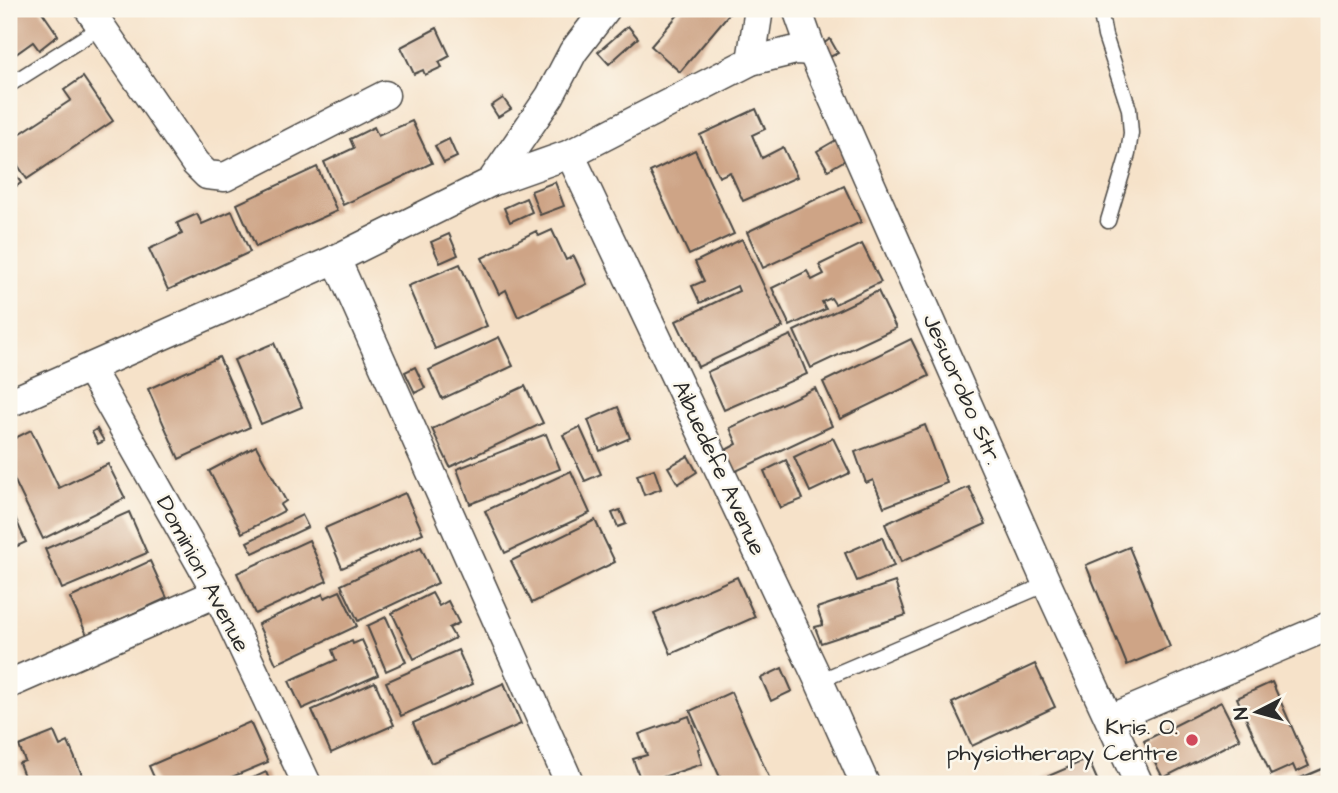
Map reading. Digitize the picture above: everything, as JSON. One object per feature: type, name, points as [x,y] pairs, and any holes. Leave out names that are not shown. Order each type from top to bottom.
[{"type":"street","points":[[491,182],[550,96],[573,52],[606,9]]},
{"type":"street","points":[[751,61],[759,9]]},
{"type":"street","name":"Jesuorobo Str.","points":[[797,9],[812,51],[1047,584],[1139,784]]},
{"type":"street","points":[[95,18],[195,163],[207,175],[225,177],[385,95]]},
{"type":"street","points":[[9,403],[336,259],[491,182],[570,154],[751,61],[796,50],[812,51]]},
{"type":"street","name":"Aibuedefe Avenue","points":[[570,154],[865,784]]},
{"type":"street","points":[[336,259],[570,784]]},
{"type":"street","name":"Dominion Avenue","points":[[90,369],[217,593],[307,784]]},
{"type":"street","points":[[9,684],[217,593]]},
{"type":"street","points":[[1110,719],[1328,632]]},
{"type":"lane","points":[[1100,9],[1105,36],[1129,109],[1131,133],[1128,154],[1108,221]]},
{"type":"lane","points":[[9,85],[95,18]]},
{"type":"lane","points":[[819,681],[1047,584]]},
{"type":"building","points":[[9,9],[40,9],[58,35],[39,50],[33,42],[9,59]]},
{"type":"building","points":[[683,9],[733,9],[680,72],[651,46]]},
{"type":"building","points":[[628,26],[638,38],[609,64],[598,52]]},
{"type":"building","points":[[437,28],[450,56],[439,62],[442,67],[425,75],[423,70],[414,74],[401,47]]},
{"type":"building","points":[[830,39],[838,53],[830,57],[823,44]]},
{"type":"building","points":[[83,77],[113,121],[27,179],[9,152],[9,141],[71,100],[64,90]]},
{"type":"building","points":[[503,98],[511,109],[498,117],[491,106]]},
{"type":"building","points":[[756,109],[765,129],[752,135],[762,158],[783,147],[797,177],[743,201],[730,172],[719,177],[700,135]]},
{"type":"building","points":[[412,121],[432,163],[343,205],[324,162],[354,148],[350,139],[374,127],[378,136]]},
{"type":"building","points":[[449,139],[457,157],[444,163],[435,146]]},
{"type":"building","points":[[836,140],[847,159],[828,170],[817,151]]},
{"type":"building","points":[[695,150],[734,234],[689,255],[650,172]]},
{"type":"building","points":[[9,164],[21,183],[9,191]]},
{"type":"building","points":[[317,167],[337,211],[256,247],[237,204]]},
{"type":"building","points":[[555,182],[564,206],[540,215],[531,191]]},
{"type":"building","points":[[844,186],[861,222],[763,268],[747,232]]},
{"type":"building","points":[[526,198],[532,212],[510,222],[504,208]]},
{"type":"building","points":[[232,211],[250,252],[168,290],[149,249],[182,234],[177,223],[197,214],[202,224]]},
{"type":"building","points":[[552,230],[566,260],[574,256],[587,284],[518,317],[506,290],[499,294],[482,258],[536,231],[539,236]]},
{"type":"building","points":[[449,234],[458,255],[440,263],[431,242]]},
{"type":"building","points":[[742,239],[783,327],[698,367],[676,321],[739,291],[737,286],[700,303],[692,286],[704,281],[695,262]]},
{"type":"building","points":[[862,244],[881,282],[835,304],[831,298],[822,302],[826,309],[790,326],[772,288],[807,271],[812,280],[824,274],[819,265]]},
{"type":"building","points":[[460,264],[487,326],[435,349],[408,286]]},
{"type":"building","points":[[878,291],[896,328],[811,368],[794,331]]},
{"type":"building","points":[[791,335],[807,374],[724,410],[707,372]]},
{"type":"building","points":[[499,337],[513,366],[442,399],[429,370]]},
{"type":"building","points":[[911,339],[929,376],[840,419],[823,382]]},
{"type":"building","points":[[274,343],[302,407],[261,424],[234,360]]},
{"type":"building","points":[[219,357],[250,427],[179,459],[148,389]]},
{"type":"building","points":[[415,367],[425,388],[415,393],[405,372]]},
{"type":"building","points":[[525,386],[543,423],[450,467],[432,429]]},
{"type":"building","points":[[815,388],[832,426],[734,472],[724,451],[737,444],[730,428]]},
{"type":"building","points":[[618,407],[630,438],[600,451],[588,420]]},
{"type":"building","points":[[925,425],[947,483],[884,507],[873,480],[866,483],[855,452]]},
{"type":"building","points":[[580,427],[601,474],[585,481],[563,435]]},
{"type":"building","points":[[97,429],[104,441],[98,444],[92,432]]},
{"type":"building","points":[[31,430],[59,488],[108,464],[125,498],[43,539],[9,469],[9,441]]},
{"type":"building","points":[[546,434],[560,469],[470,504],[457,469]]},
{"type":"building","points":[[833,438],[850,473],[810,492],[794,457]]},
{"type":"building","points":[[256,446],[286,501],[280,505],[284,511],[242,533],[209,471]]},
{"type":"building","points":[[688,456],[697,472],[678,484],[668,467]]},
{"type":"building","points":[[786,460],[803,499],[780,508],[764,471]]},
{"type":"building","points":[[654,469],[661,489],[644,495],[637,475]]},
{"type":"building","points":[[571,471],[590,513],[505,553],[485,511]]},
{"type":"building","points":[[969,487],[986,524],[901,562],[885,524]]},
{"type":"building","points":[[405,493],[423,533],[342,568],[325,528]]},
{"type":"building","points":[[9,504],[26,542],[9,550]]},
{"type":"building","points":[[620,510],[626,524],[618,527],[612,513]]},
{"type":"building","points":[[129,512],[147,553],[62,589],[45,549]]},
{"type":"building","points":[[302,515],[308,527],[253,553],[247,542]]},
{"type":"building","points":[[595,520],[615,562],[532,603],[511,561]]},
{"type":"building","points":[[882,537],[894,566],[857,581],[845,553]]},
{"type":"building","points":[[309,540],[327,581],[255,614],[237,573]]},
{"type":"building","points":[[421,547],[438,583],[358,621],[341,585]]},
{"type":"building","points":[[1129,547],[1170,647],[1127,665],[1086,565]]},
{"type":"building","points":[[150,561],[167,598],[87,635],[70,598]]},
{"type":"building","points":[[737,577],[755,617],[671,654],[654,613]]},
{"type":"building","points":[[895,582],[906,615],[821,643],[815,627],[823,625],[817,608]]},
{"type":"building","points":[[340,591],[357,626],[276,664],[258,624],[323,594],[324,598]]},
{"type":"building","points":[[432,593],[439,606],[448,601],[459,623],[449,628],[455,638],[414,659],[392,613]]},
{"type":"building","points":[[386,617],[406,662],[386,671],[367,626]]},
{"type":"building","points":[[362,640],[378,675],[302,709],[289,681],[336,660],[332,650],[352,641],[353,644]]},
{"type":"building","points":[[458,650],[473,684],[401,716],[386,682]]},
{"type":"building","points":[[1035,664],[1055,707],[972,746],[952,703]]},
{"type":"building","points":[[782,668],[792,691],[771,701],[761,678]]},
{"type":"building","points":[[375,682],[394,725],[331,753],[312,710]]},
{"type":"building","points":[[1272,682],[1309,766],[1296,772],[1293,765],[1271,775],[1237,698]]},
{"type":"building","points":[[504,683],[521,724],[431,763],[413,723]]},
{"type":"building","points":[[731,692],[772,784],[723,784],[690,711]]},
{"type":"building","name":"Kris. O. physiotherapy Centre","points":[[1221,702],[1240,739],[1163,778],[1144,741]]},
{"type":"building","points":[[689,716],[700,748],[698,749],[702,764],[642,784],[633,759],[647,755],[639,734]]},
{"type":"building","points":[[250,722],[268,762],[215,784],[157,784],[149,766]]},
{"type":"building","points":[[54,732],[60,746],[68,742],[86,784],[27,784],[19,763],[25,761],[19,746]]},
{"type":"building","points":[[1088,759],[1099,784],[1030,784]]},
{"type":"building","points":[[1329,766],[1329,784],[1286,784]]},
{"type":"building","points":[[266,772],[271,784],[240,784]]},
{"type":"place","name":"Kris. O. physiotherapy Centre","points":[[1192,740]]}]
